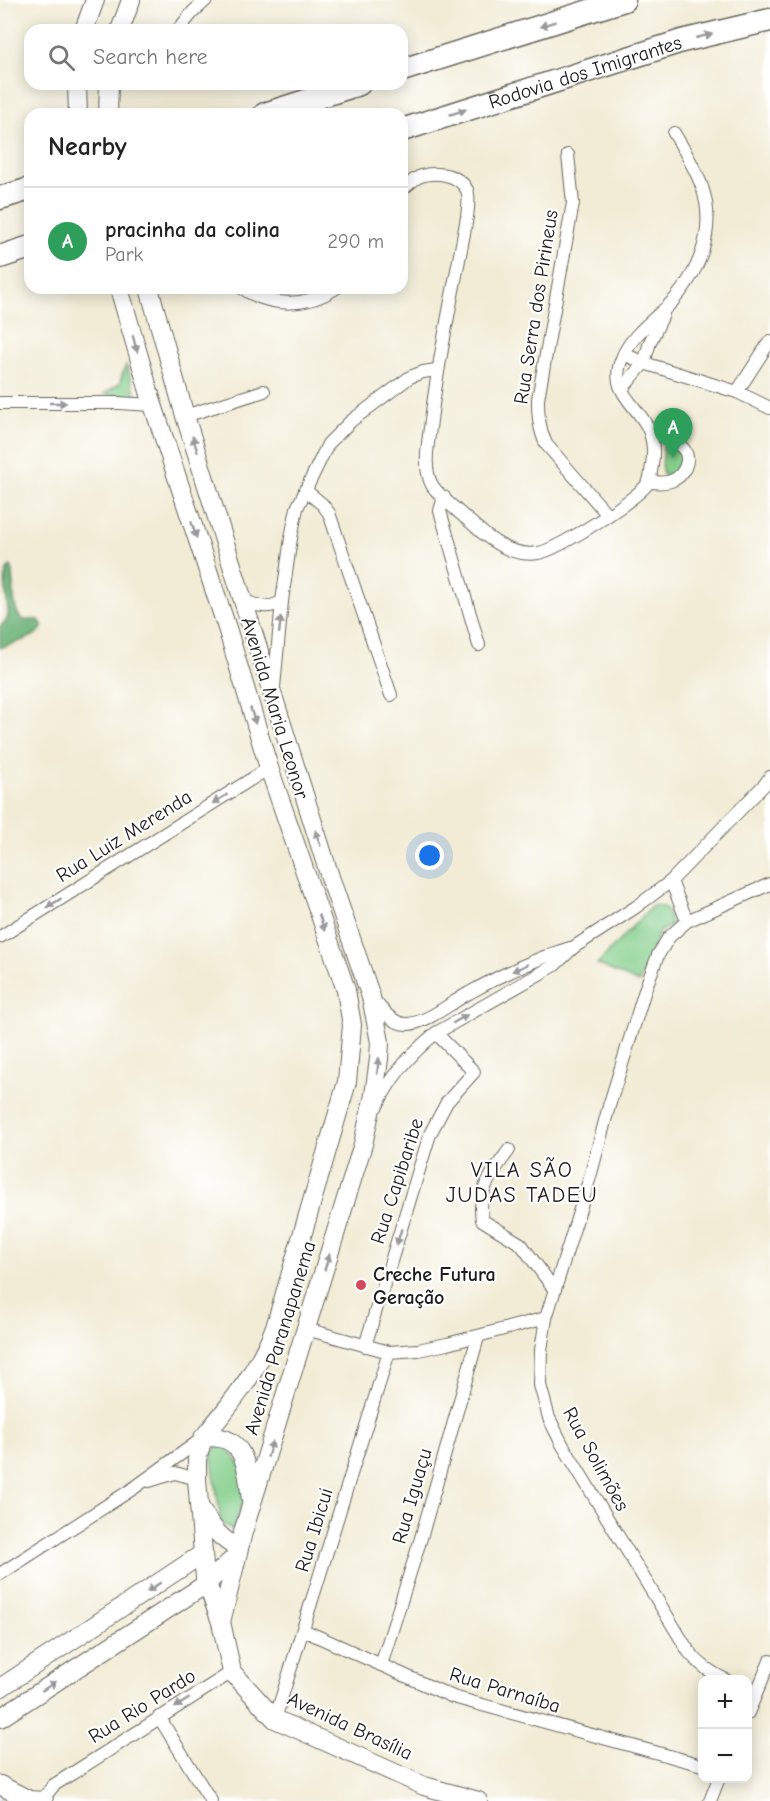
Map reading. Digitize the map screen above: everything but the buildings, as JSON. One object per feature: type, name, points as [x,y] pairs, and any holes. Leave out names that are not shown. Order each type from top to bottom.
[{"type":"highway","points":[[408,68],[624,0]]},
{"type":"highway","name":"Rodovia dos Imigrantes","points":[[408,128],[652,50],[770,20]]},
{"type":"highway","points":[[284,108],[340,90]]},
{"type":"highway","points":[[0,198],[24,191]]},
{"type":"highway","points":[[2,256],[24,249]]},
{"type":"street","points":[[86,24],[95,0]]},
{"type":"street","points":[[122,24],[131,0]]},
{"type":"street","points":[[183,24],[206,0]]},
{"type":"street","points":[[77,90],[78,108]]},
{"type":"street","points":[[108,108],[109,90]]},
{"type":"street","points":[[649,482],[663,483],[674,480],[685,468],[686,452],[648,428],[625,397],[617,375],[624,354],[638,335],[668,306],[698,266],[707,230],[706,198],[702,186],[693,165],[674,133]]},
{"type":"street","name":"Rua Serra dos Pirineus","points":[[568,154],[573,203],[538,399],[538,415],[546,444],[607,514]]},
{"type":"street","points":[[408,184],[423,175],[449,176],[463,184],[468,191],[469,200],[462,247],[437,370],[427,450],[428,472],[432,485],[500,546],[527,553],[539,553],[559,545],[623,504],[649,482],[654,455],[648,428]]},
{"type":"street","name":"Avenida Maria Leonor","points":[[121,294],[153,405],[227,628],[269,768],[346,990],[352,1025],[347,1082],[329,1144]]},
{"type":"street","name":"Avenida Maria Leonor","points":[[151,294],[185,416],[331,880],[371,997],[379,1034],[379,1059],[363,1144]]},
{"type":"street","points":[[254,294],[266,300],[300,303],[324,294]]},
{"type":"street","points":[[622,389],[644,363],[650,342],[668,306]]},
{"type":"street","points":[[737,392],[770,341]]},
{"type":"street","points":[[624,354],[644,363],[737,392],[770,408]]},
{"type":"street","points":[[273,692],[282,600],[297,508],[328,444],[351,421],[410,377],[437,370]]},
{"type":"street","points":[[185,416],[264,391]]},
{"type":"street","points":[[0,403],[153,405]]},
{"type":"street","points":[[305,490],[322,504],[328,513],[390,695]]},
{"type":"street","points":[[444,497],[440,511],[479,645]]},
{"type":"street","points":[[243,600],[255,605],[266,606],[278,604],[282,600]]},
{"type":"street","name":"Rua Luiz Merenda","points":[[0,937],[269,768]]},
{"type":"street","name":"Avenida Paranapanema","points":[[238,1551],[363,1144],[384,1091],[394,1076],[409,1057],[436,1033],[555,965],[574,947],[636,907],[671,881],[768,783]]},
{"type":"street","points":[[311,889],[331,880]]},
{"type":"street","points":[[671,881],[687,921],[770,884]]},
{"type":"street","name":"Rua Solimões","points":[[687,921],[669,937],[652,970],[546,1318],[541,1350],[540,1385],[547,1410],[558,1435],[688,1652],[704,1668],[717,1675]]},
{"type":"street","name":"Avenida Paranapanema","points":[[371,997],[393,1020],[409,1024],[431,1015],[501,977],[549,955],[574,947]]},
{"type":"street","name":"Rua Capibaribe","points":[[364,1346],[430,1134],[447,1102],[474,1072],[436,1033]]},
{"type":"street","name":"Avenida Paranapanema","points":[[202,1554],[197,1459],[203,1438],[250,1378],[266,1351],[329,1144]]},
{"type":"street","points":[[509,1150],[484,1187],[480,1205],[482,1220],[521,1244],[554,1289]]},
{"type":"street","points":[[306,1329],[389,1352],[418,1350],[478,1337],[546,1318]]},
{"type":"street","name":"Rua Iguaçu","points":[[381,1665],[421,1538],[478,1337]]},
{"type":"street","name":"Rua Ibicui","points":[[275,1719],[389,1352]]},
{"type":"street","points":[[0,1574],[134,1488],[203,1438],[213,1436],[224,1438],[239,1449],[245,1463],[252,1505]]},
{"type":"street","points":[[134,1488],[156,1478],[176,1473],[197,1479]]},
{"type":"street","points":[[200,1507],[215,1531],[238,1551]]},
{"type":"street","points":[[0,1718],[206,1584],[238,1551]]},
{"type":"street","points":[[221,1622],[238,1551]]},
{"type":"street","points":[[0,1688],[202,1554],[206,1584],[221,1622],[232,1672]]},
{"type":"street","name":"Rua Parnaíba","points":[[303,1630],[453,1697],[698,1764]]},
{"type":"street","points":[[752,1691],[770,1661]]},
{"type":"street","name":"Rua Rio Pardo","points":[[37,1801],[54,1785],[72,1773],[232,1672]]},
{"type":"street","name":"Avenida Brasília","points":[[232,1672],[275,1719],[424,1786],[478,1801]]},
{"type":"street","points":[[159,1717],[211,1801]]},
{"type":"street","points":[[710,1801],[717,1783]]},
{"type":"street","points":[[0,1785],[37,1801]]},
{"type":"green space","points":[[126,365],[137,398],[104,394],[119,384]]},
{"type":"green space","points":[[668,443],[683,454],[683,465],[667,479],[662,472],[663,448]]},
{"type":"green space","points":[[11,566],[17,612],[24,620],[39,620],[43,626],[36,634],[0,648],[0,626],[7,620],[8,614],[6,574]]},
{"type":"green space","points":[[655,905],[665,908],[671,925],[659,932],[639,983],[597,964],[651,907]]},
{"type":"green space","points":[[221,1443],[243,1467],[245,1496],[233,1530],[221,1523],[211,1453]]},
{"type":"place","name":"pracinha da colina","points":[[673,458]]},
{"type":"place","name":"Creche Futura Geração","points":[[361,1285]]},
{"type":"district","name":"VILA SÃO JUDAS TADEU","points":[[522,1182]]}]
